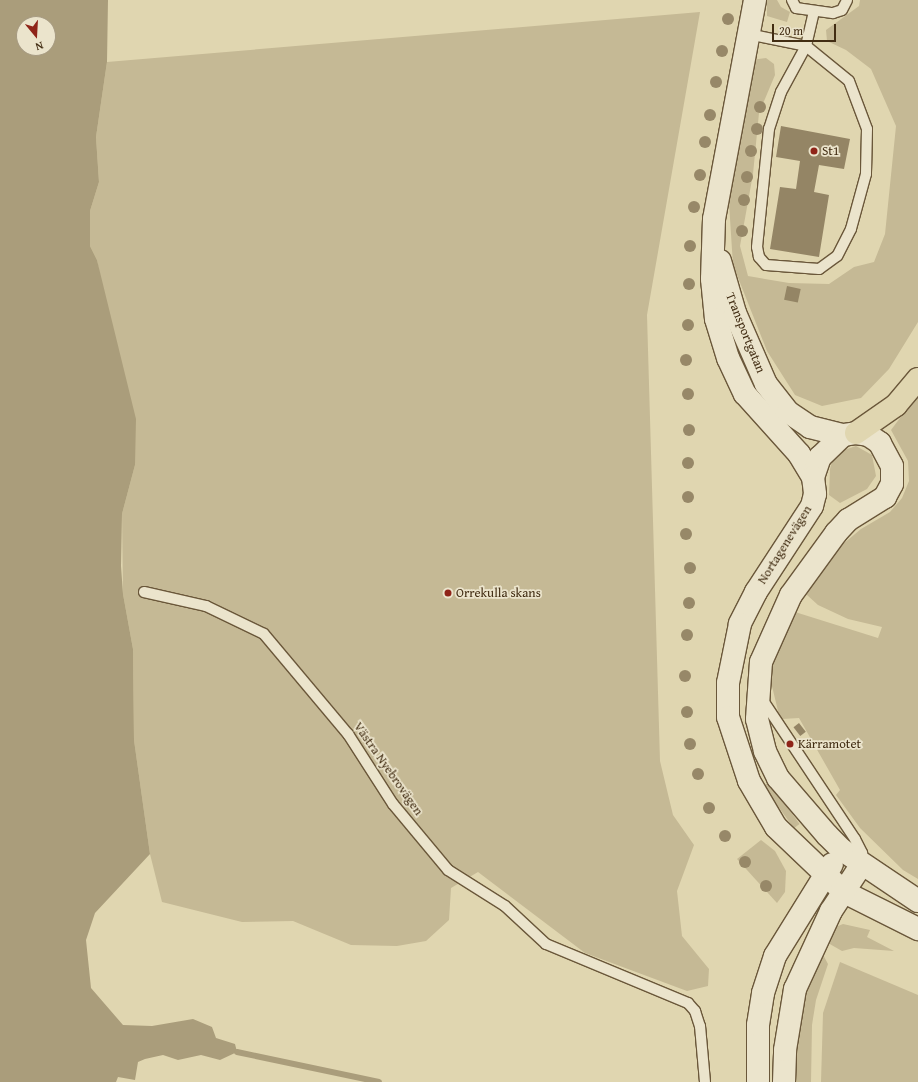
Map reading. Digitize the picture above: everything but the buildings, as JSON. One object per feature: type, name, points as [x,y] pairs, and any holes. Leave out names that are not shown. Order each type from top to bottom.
[{"type":"highway","points":[[849,434],[896,405],[918,379]]},
{"type":"street","name":"Transportgatan","points":[[755,0],[722,164],[714,234],[712,279],[716,319],[728,358],[746,394],[800,454],[813,477]]},
{"type":"street","name":"Transportgatan","points":[[714,234],[735,313],[766,384],[788,412],[810,427],[849,434]]},
{"type":"street","name":"Nortagenevägen","points":[[849,434],[820,457],[813,477],[815,494],[812,506],[756,592],[740,624],[728,682],[728,717],[749,781],[767,815],[825,876],[844,892],[918,929]]},
{"type":"street","points":[[849,434],[868,435],[880,443],[892,466],[892,484],[885,496],[848,520],[836,533],[791,595],[760,662],[757,719],[765,751],[778,778],[842,850],[918,901]]},
{"type":"street","points":[[758,1082],[756,1064],[763,993],[775,956],[842,850]]},
{"type":"street","points":[[784,1082],[785,1050],[795,989],[816,940],[862,864]]},
{"type":"lane","points":[[792,0],[796,8],[814,12],[833,13],[842,10],[847,0]]},
{"type":"lane","points":[[748,34],[806,46],[849,81],[867,129],[866,174],[851,229],[837,256],[819,269],[793,269],[766,265],[759,257],[757,247],[769,129],[781,92],[806,46],[814,12]]},
{"type":"lane","name":"Västra Nyebrovägen","points":[[144,592],[206,606],[264,634],[348,734],[393,804],[448,870],[505,906],[546,944],[688,1002],[695,1011],[700,1026],[705,1082]]},
{"type":"lane","points":[[758,693],[855,839],[862,853],[862,864]]},
{"type":"shaded area","points":[[0,0],[108,0],[107,62],[96,137],[99,182],[90,211],[90,246],[97,260],[136,419],[135,465],[122,514],[121,566],[123,594],[133,649],[134,740],[150,854],[95,913],[86,940],[91,988],[123,1025],[152,1026],[193,1019],[212,1027],[216,1038],[235,1044],[237,1052],[220,1060],[201,1055],[178,1060],[163,1055],[145,1059],[138,1062],[135,1080],[118,1077],[116,1082],[0,1082]]},
{"type":"shaded area","points":[[767,0],[777,0],[781,7],[790,12],[787,22],[767,16]]},
{"type":"shaded area","points":[[860,0],[918,0],[918,322],[889,369],[861,398],[822,406],[795,395],[767,351],[733,265],[729,203],[751,60],[766,58],[774,64],[775,75],[759,113],[753,174],[740,246],[748,276],[789,283],[829,284],[854,267],[874,262],[885,234],[896,126],[871,69],[846,50],[827,41],[826,30],[859,6]]},
{"type":"shaded area","points":[[700,12],[647,315],[660,761],[673,815],[694,845],[677,891],[682,936],[709,969],[708,986],[687,991],[585,953],[478,872],[451,888],[449,920],[426,941],[397,946],[351,945],[293,921],[242,922],[162,902],[150,854],[134,740],[133,649],[123,594],[122,514],[135,465],[97,260],[90,246],[90,211],[99,182],[96,137],[107,62]]},
{"type":"shaded area","points":[[918,394],[918,879],[903,870],[860,828],[836,795],[840,790],[799,718],[782,719],[779,715],[769,674],[770,660],[795,612],[878,638],[882,627],[848,619],[818,605],[807,595],[807,591],[837,549],[861,529],[890,512],[902,498],[909,481],[908,461],[891,430]]},
{"type":"shaded area","points":[[856,446],[872,455],[876,476],[867,489],[840,503],[829,495],[830,469],[833,458],[841,451]]},
{"type":"shaded area","points":[[769,782],[800,824],[794,828],[763,786]]},
{"type":"shaded area","points":[[761,840],[775,851],[786,871],[785,892],[777,903],[737,859]]},
{"type":"shaded area","points":[[843,924],[870,930],[867,937],[894,951],[854,948],[842,951],[821,939],[833,928]]},
{"type":"shaded area","points":[[821,951],[828,964],[816,1000],[812,1025],[811,1082],[792,1082],[795,1019]]},
{"type":"shaded area","points":[[840,962],[918,995],[918,1082],[821,1082],[823,1013]]},
{"type":"waterway","points":[[237,1052],[379,1082]]},
{"type":"place","name":"St1","points":[[814,151]]},
{"type":"place","name":"Orrekulla skans","points":[[448,593]]},
{"type":"place","name":"Kärramotet","points":[[790,744]]}]
